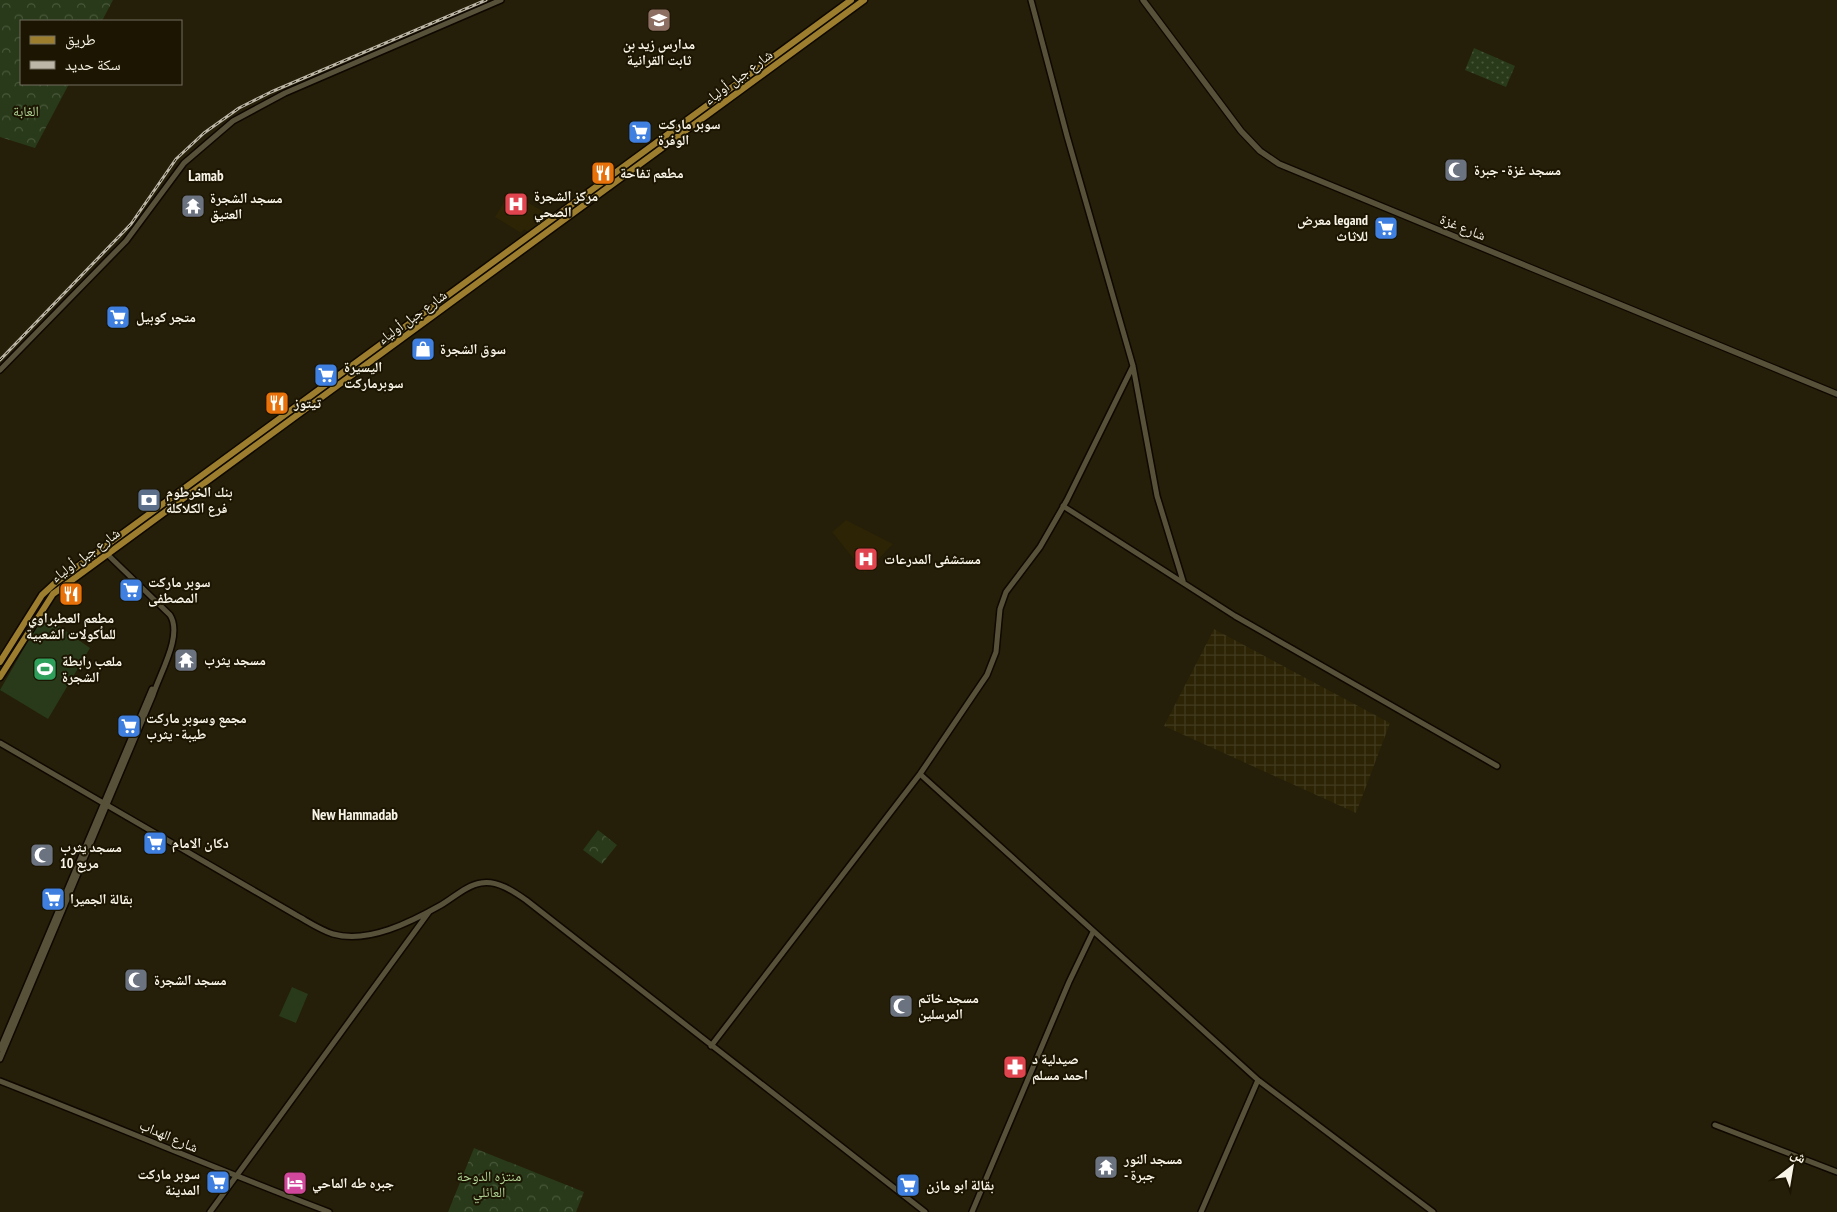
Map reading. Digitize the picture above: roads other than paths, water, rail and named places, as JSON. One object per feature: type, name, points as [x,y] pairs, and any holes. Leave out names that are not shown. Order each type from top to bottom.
[{"type":"main road","name":"شارع جبل أولياء","points":[[0,662],[44,593],[851,0]]},
{"type":"main road","name":"شارع جبل أولياء","points":[[0,677],[53,594],[864,0]]},
{"type":"main road","name":"شارع غزة","points":[[1143,0],[1236,125],[1260,151],[1279,164],[1837,394]]},
{"type":"street","points":[[0,370],[126,240],[184,163],[233,121],[294,89],[500,0]]},
{"type":"street","points":[[1031,0],[1067,136],[1133,366],[1158,496],[1183,581]]},
{"type":"street","points":[[711,1046],[810,920],[864,844],[920,774],[987,674],[996,652],[1003,600],[1010,587],[1040,547],[1063,506],[1133,366]]},
{"type":"street","points":[[1063,506],[1236,616],[1497,766]]},
{"type":"street","points":[[0,1049],[173,641],[174,624],[166,610],[102,549]]},
{"type":"street","points":[[0,743],[331,934],[345,936],[372,934],[429,912],[477,883],[494,883],[509,890],[526,900],[925,1212]]},
{"type":"street","points":[[920,774],[928,779],[1093,932],[1108,943],[1258,1080],[1433,1212]]},
{"type":"street","points":[[0,1059],[105,804]]},
{"type":"street","points":[[210,1212],[429,912]]},
{"type":"street","points":[[972,1212],[1086,942],[1093,932]]},
{"type":"street","points":[[1201,1212],[1258,1080]]},
{"type":"street","name":"شارع الهداب","points":[[0,1081],[103,1121],[235,1177],[329,1212]]},
{"type":"street","points":[[1715,1125],[1837,1172]]},
{"type":"railway","points":[[0,360],[131,224],[176,159],[204,133],[239,108],[271,92],[486,0]]},
{"type":"place","name":"مدارس زيد بن ثابت القرانية","points":[[659,20]]},
{"type":"place","name":"سوبر ماركت الوفرة","points":[[640,132]]},
{"type":"place","name":"مسجد غزة - جبرة","points":[[1456,170]]},
{"type":"place","name":"مطعم تفاحة","points":[[603,173]]},
{"type":"place","name":"مركز الشجرة الصحي","points":[[516,204]]},
{"type":"place","name":"مسجد الشجرة العتيق","points":[[193,206]]},
{"type":"place","name":"معرض legand للاثاث","points":[[1386,228]]},
{"type":"place","name":"متجر كوبيل","points":[[118,317]]},
{"type":"place","name":"سوق الشجرة","points":[[423,349]]},
{"type":"place","name":"اليسيرة سوبرماركت","points":[[326,375]]},
{"type":"place","name":"تيتوز","points":[[277,403]]},
{"type":"place","name":"بنك الخرطوم فرع الكلاكلة","points":[[149,500]]},
{"type":"place","name":"مستشفى المدرعات","points":[[866,559]]},
{"type":"place","name":"سوبر ماركت المصطفى","points":[[131,590]]},
{"type":"place","name":"مطعم العطبراوي للمأكولات الشعبية","points":[[71,594]]},
{"type":"place","name":"مسجد يثرب","points":[[186,660]]},
{"type":"place","name":"ملعب رابطة الشجرة","points":[[45,669]]},
{"type":"place","name":"مجمع وسوبر ماركت طيبة - يثرب","points":[[129,726]]},
{"type":"place","name":"دكان الامام","points":[[155,843]]},
{"type":"place","name":"مسجد يثرب مربع 10","points":[[42,855]]},
{"type":"place","name":"بقالة الجميرا","points":[[53,899]]},
{"type":"place","name":"مسجد الشجرة","points":[[136,980]]},
{"type":"place","name":"مسجد خاتم المرسلين","points":[[901,1006]]},
{"type":"place","name":"صيدلية د احمد مسلم","points":[[1015,1067]]},
{"type":"place","name":"مسجد النور - جبرة","points":[[1106,1167]]},
{"type":"place","name":"سوبر ماركت المدينة","points":[[218,1182]]},
{"type":"place","name":"جبره طه الماحي","points":[[295,1183]]},
{"type":"place","name":"بقالة ابو مازن","points":[[908,1185]]},
{"type":"district","name":"Lamab","points":[[206,176]]},
{"type":"district","name":"New Hammadab","points":[[355,815]]},
{"type":"park label","name":"الغابة","points":[[26,111]]},
{"type":"park label","name":"منتزه الدوحة العائلي","points":[[489,1184]]}]
